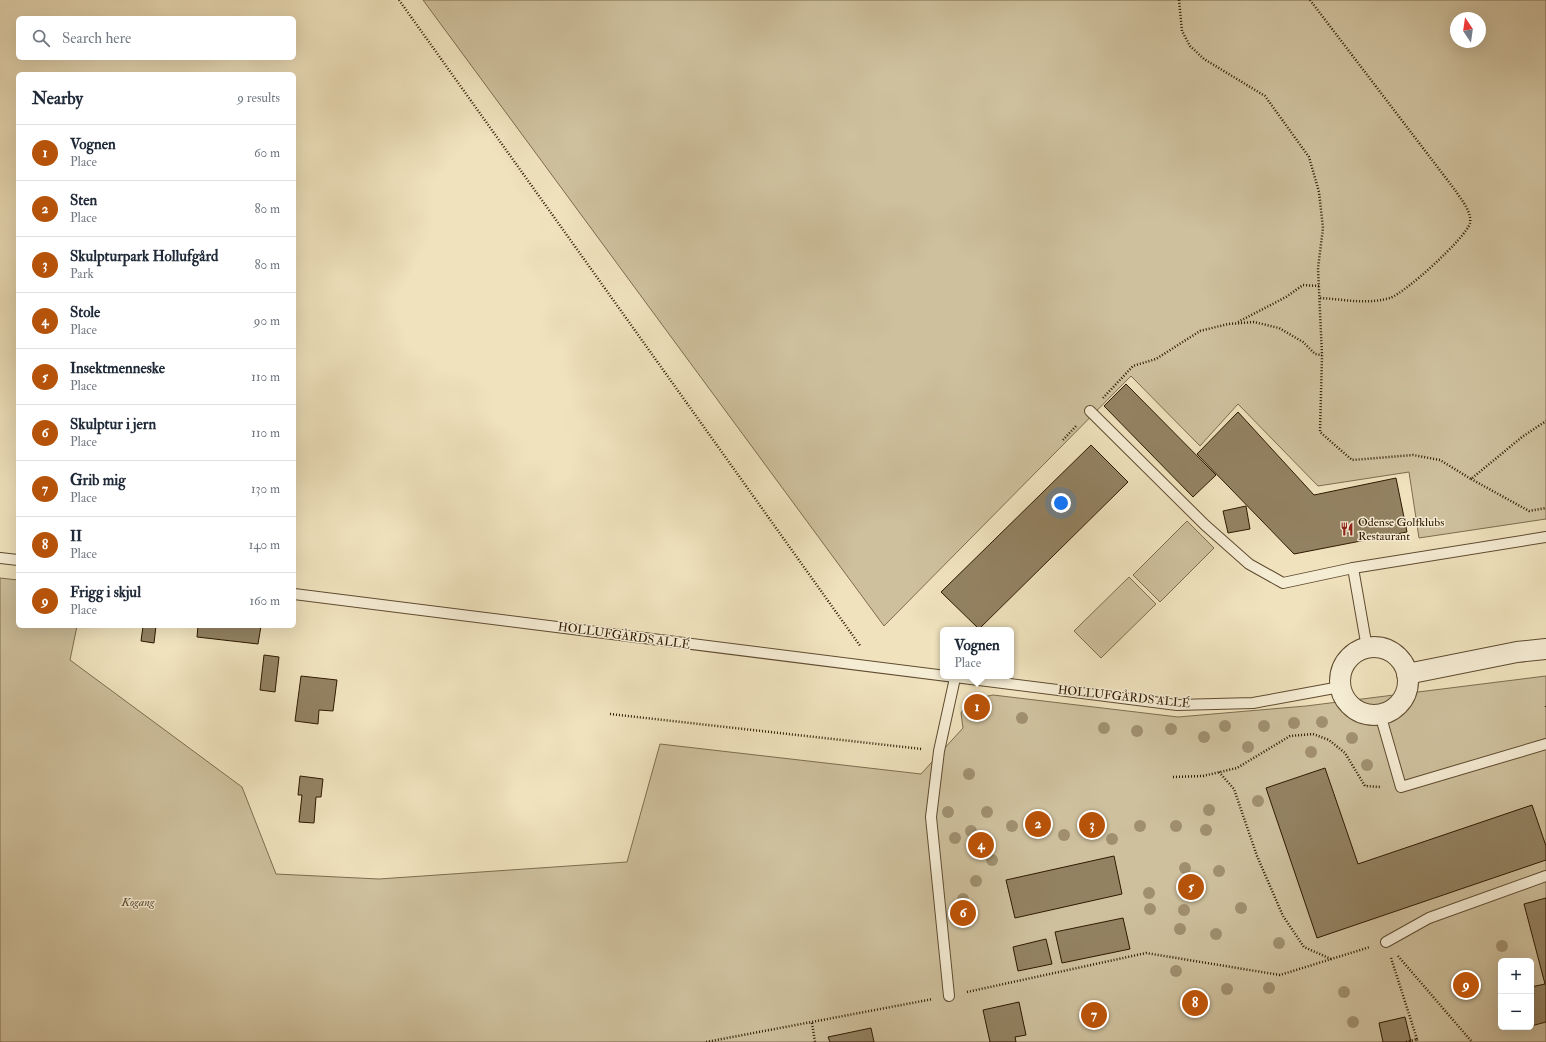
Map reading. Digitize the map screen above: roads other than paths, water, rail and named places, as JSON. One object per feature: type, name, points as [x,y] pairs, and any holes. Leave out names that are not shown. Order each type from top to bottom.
[{"type":"street","points":[[1377,647],[1388,650],[1403,664],[1407,674],[1407,684],[1404,695],[1398,704],[1390,710],[1380,714],[1367,714],[1355,709],[1346,700],[1340,687],[1340,674],[1345,662],[1354,653],[1367,648],[1377,647]]},
{"type":"street","points":[[1407,674],[1517,652],[1546,649]]},
{"type":"lane","points":[[1090,411],[1205,525],[1249,564],[1283,583],[1353,568],[1546,537]]},
{"type":"lane","points":[[0,558],[16,560]]},
{"type":"lane","points":[[1353,568],[1367,648]]},
{"type":"lane","name":"HOLLUFGÅRDS ALLÉ","points":[[296,594],[940,676]]},
{"type":"lane","points":[[950,996],[931,817],[939,751],[955,679]]},
{"type":"lane","name":"HOLLUFGÅRDS ALLÉ","points":[[963,679],[1177,705],[1253,703],[1340,687]]},
{"type":"lane","points":[[1380,714],[1400,787],[1546,744]]},
{"type":"lane","points":[[1386,942],[1430,918],[1546,876]]},
{"type":"place","name":"Odense Golfklubs Restaurant","points":[[1347,529]]},
{"type":"place","name":"Vognen","points":[[977,707]]},
{"type":"place","name":"Sten","points":[[1038,824]]},
{"type":"place","name":"Skulpturpark Hollufgård","points":[[1092,825]]},
{"type":"place","name":"Stole","points":[[981,845]]},
{"type":"place","name":"Insektmenneske","points":[[1191,887]]},
{"type":"place","name":"Skulptur i jern","points":[[963,913]]},
{"type":"place","name":"Frigg i skjul","points":[[1466,985]]},
{"type":"place","name":"II","points":[[1195,1003]]},
{"type":"place","name":"Grib mig","points":[[1094,1015]]},
{"type":"park label","name":"Kogang","points":[[138,902]]}]
